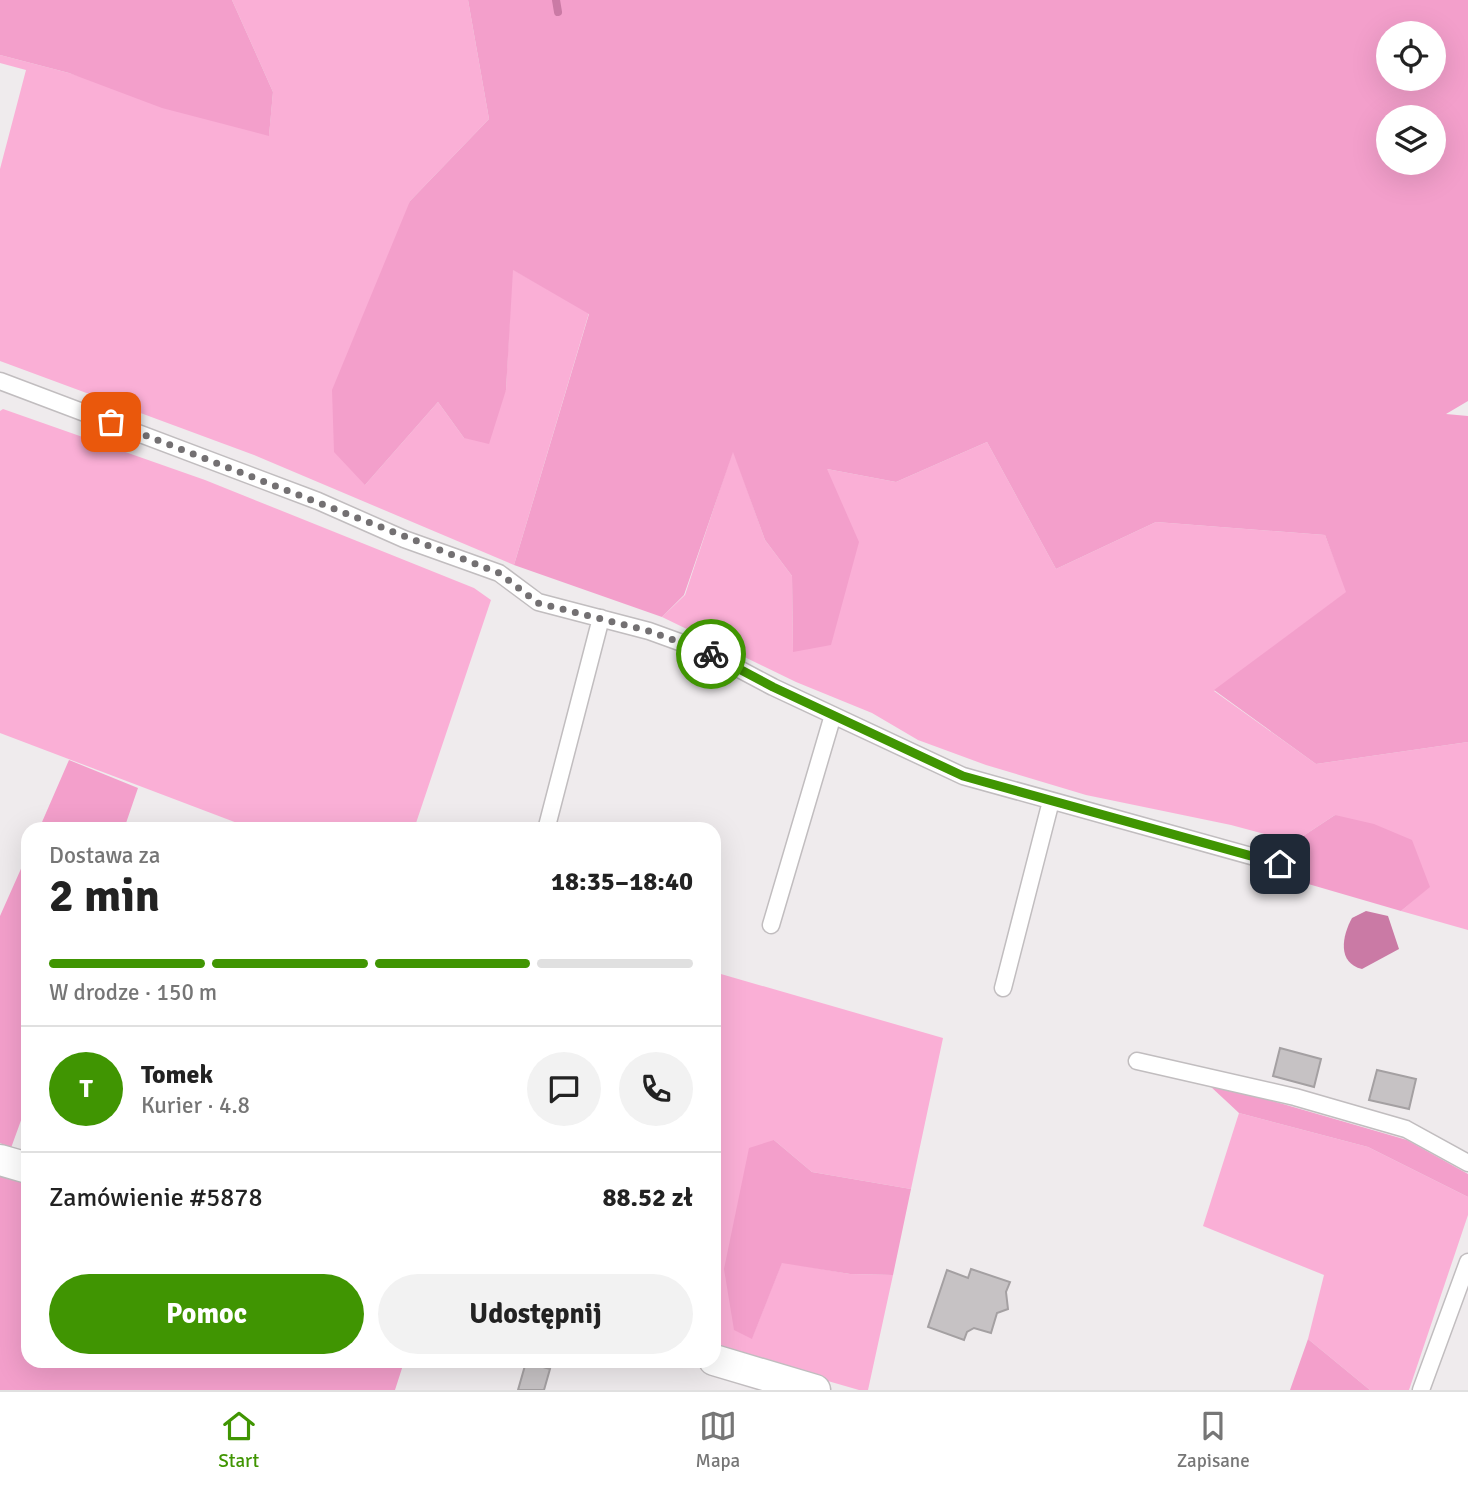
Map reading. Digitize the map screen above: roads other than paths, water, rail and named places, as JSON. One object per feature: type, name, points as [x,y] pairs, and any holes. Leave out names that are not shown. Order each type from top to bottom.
[{"type":"street","points":[[0,1160],[21,1166]]},
{"type":"street","points":[[721,1362],[815,1390]]},
{"type":"lane","points":[[0,381],[318,501],[404,538],[499,573],[538,603],[649,631],[707,652],[963,776],[1280,864]]},
{"type":"lane","points":[[548,822],[601,618]]},
{"type":"lane","points":[[771,925],[833,715]]},
{"type":"lane","points":[[1003,988],[1051,801]]},
{"type":"lane","points":[[1137,1061],[1295,1097],[1406,1129],[1468,1163]]},
{"type":"lane","points":[[1421,1390],[1468,1262]]},
{"type":"waterway","points":[[556,0],[558,12]]}]
